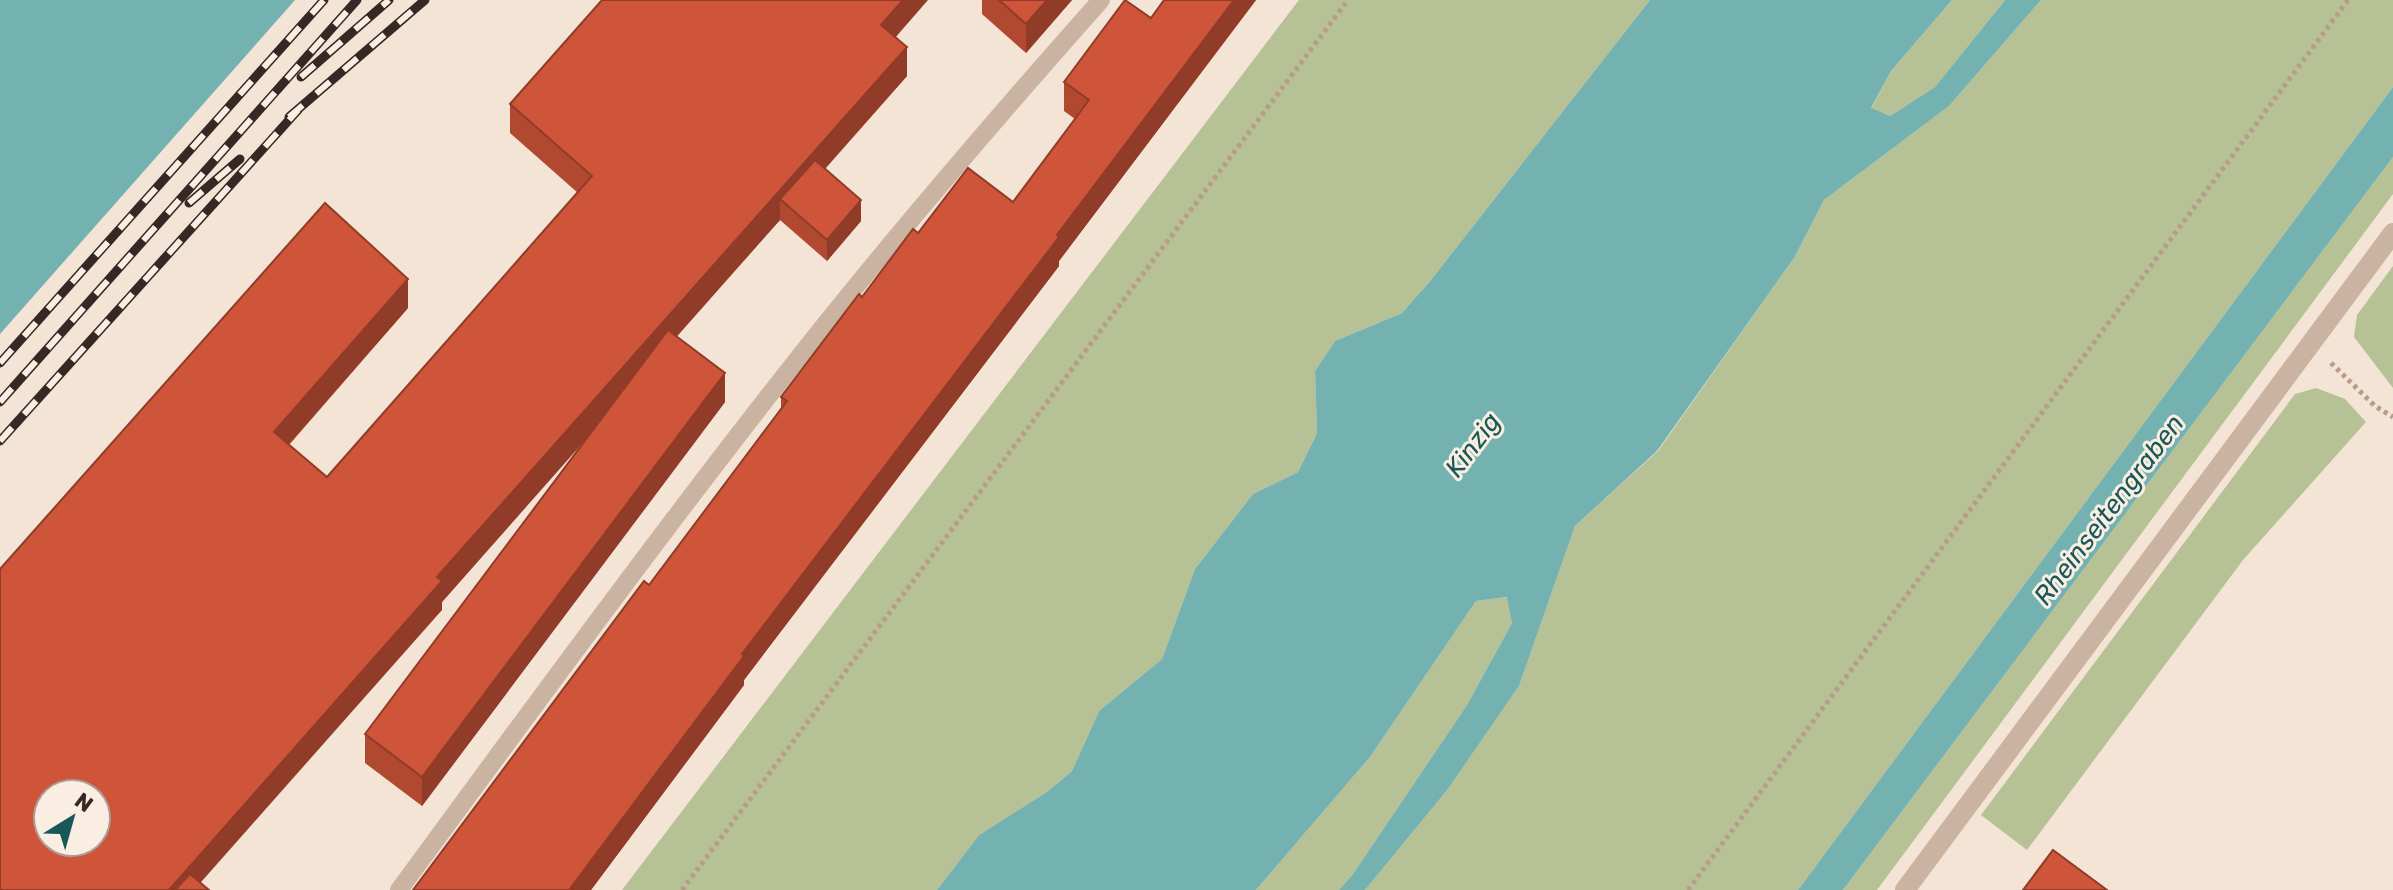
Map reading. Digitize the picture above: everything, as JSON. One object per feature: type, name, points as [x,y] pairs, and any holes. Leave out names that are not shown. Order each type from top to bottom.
[{"type":"street","points":[[1905,890],[2393,233]]},
{"type":"lane","points":[[399,890],[796,361],[990,126],[1101,0]]},
{"type":"path","points":[[682,890],[1348,0]]},
{"type":"path","points":[[1688,890],[2348,0]]},
{"type":"path","points":[[2309,345],[2375,406],[2393,417]]},
{"type":"green space","points":[[1299,0],[1650,0],[1402,313],[1335,341],[1315,371],[1317,433],[1298,472],[1253,494],[1195,569],[1162,659],[1099,711],[1072,771],[1047,792],[979,835],[937,890],[622,890]]},
{"type":"green space","points":[[1952,0],[2005,0],[1935,87],[1890,116],[1871,109],[1891,71]]},
{"type":"green space","points":[[2041,0],[2393,0],[2393,87],[1798,890],[1365,890],[1448,789],[1519,686],[1575,526],[1658,451],[1794,258],[1824,200],[1949,106]]},
{"type":"green space","points":[[2393,157],[2393,194],[1877,890],[1843,890]]},
{"type":"green space","points":[[2393,266],[2393,388],[2354,337],[2357,315]]},
{"type":"green space","points":[[2316,388],[2345,399],[2366,422],[2243,560],[2027,850],[1981,815],[2295,394]]},
{"type":"green space","points":[[1508,597],[1512,623],[1467,705],[1353,874],[1339,890],[1256,890],[1370,757],[1476,601]]},
{"type":"water","points":[[0,0],[295,0],[0,334]]},
{"type":"water","name":"Kinzig","points":[[1650,0],[1952,0],[1891,71],[1871,108],[1890,116],[1935,87],[2005,0],[2041,0],[1949,106],[1824,200],[1794,258],[1657,451],[1575,526],[1519,686],[1448,789],[1365,890],[1339,890],[1353,874],[1467,705],[1512,623],[1507,597],[1476,601],[1370,757],[1256,890],[937,890],[979,835],[1047,792],[1072,771],[1099,711],[1162,659],[1195,569],[1253,494],[1298,472],[1317,433],[1315,371],[1335,341],[1402,313]]},
{"type":"water","name":"Rheinseitengraben","points":[[2393,87],[2393,157],[1843,890],[1798,890]]},
{"type":"building","points":[[602,0],[903,0],[881,25],[907,47],[437,577],[442,581],[169,890],[0,890],[0,569],[325,203],[408,279],[274,432],[327,477],[592,176],[510,104]]},
{"type":"building","points":[[999,0],[1047,0],[1026,24]]},
{"type":"building","points":[[1125,0],[1151,18],[1164,0],[1234,0],[1057,235],[1059,237],[742,654],[744,656],[569,890],[413,890],[644,581],[649,585],[787,401],[781,397],[913,229],[918,233],[968,168],[1013,202],[1089,100],[1064,82]]},
{"type":"building","points":[[815,160],[861,200],[827,240],[780,199]]},
{"type":"building","points":[[668,330],[725,373],[422,777],[365,734]]},
{"type":"building","points":[[2053,850],[2107,890],[2023,890]]},
{"type":"building","points":[[190,874],[209,890],[175,890]]},
{"type":"railway","points":[[0,363],[324,0]]},
{"type":"railway","points":[[0,402],[357,0]]},
{"type":"railway","points":[[301,77],[389,0]]},
{"type":"railway","points":[[289,117],[425,0]]},
{"type":"railway","points":[[0,441],[298,110]]},
{"type":"railway","points":[[189,203],[240,159]]}]
